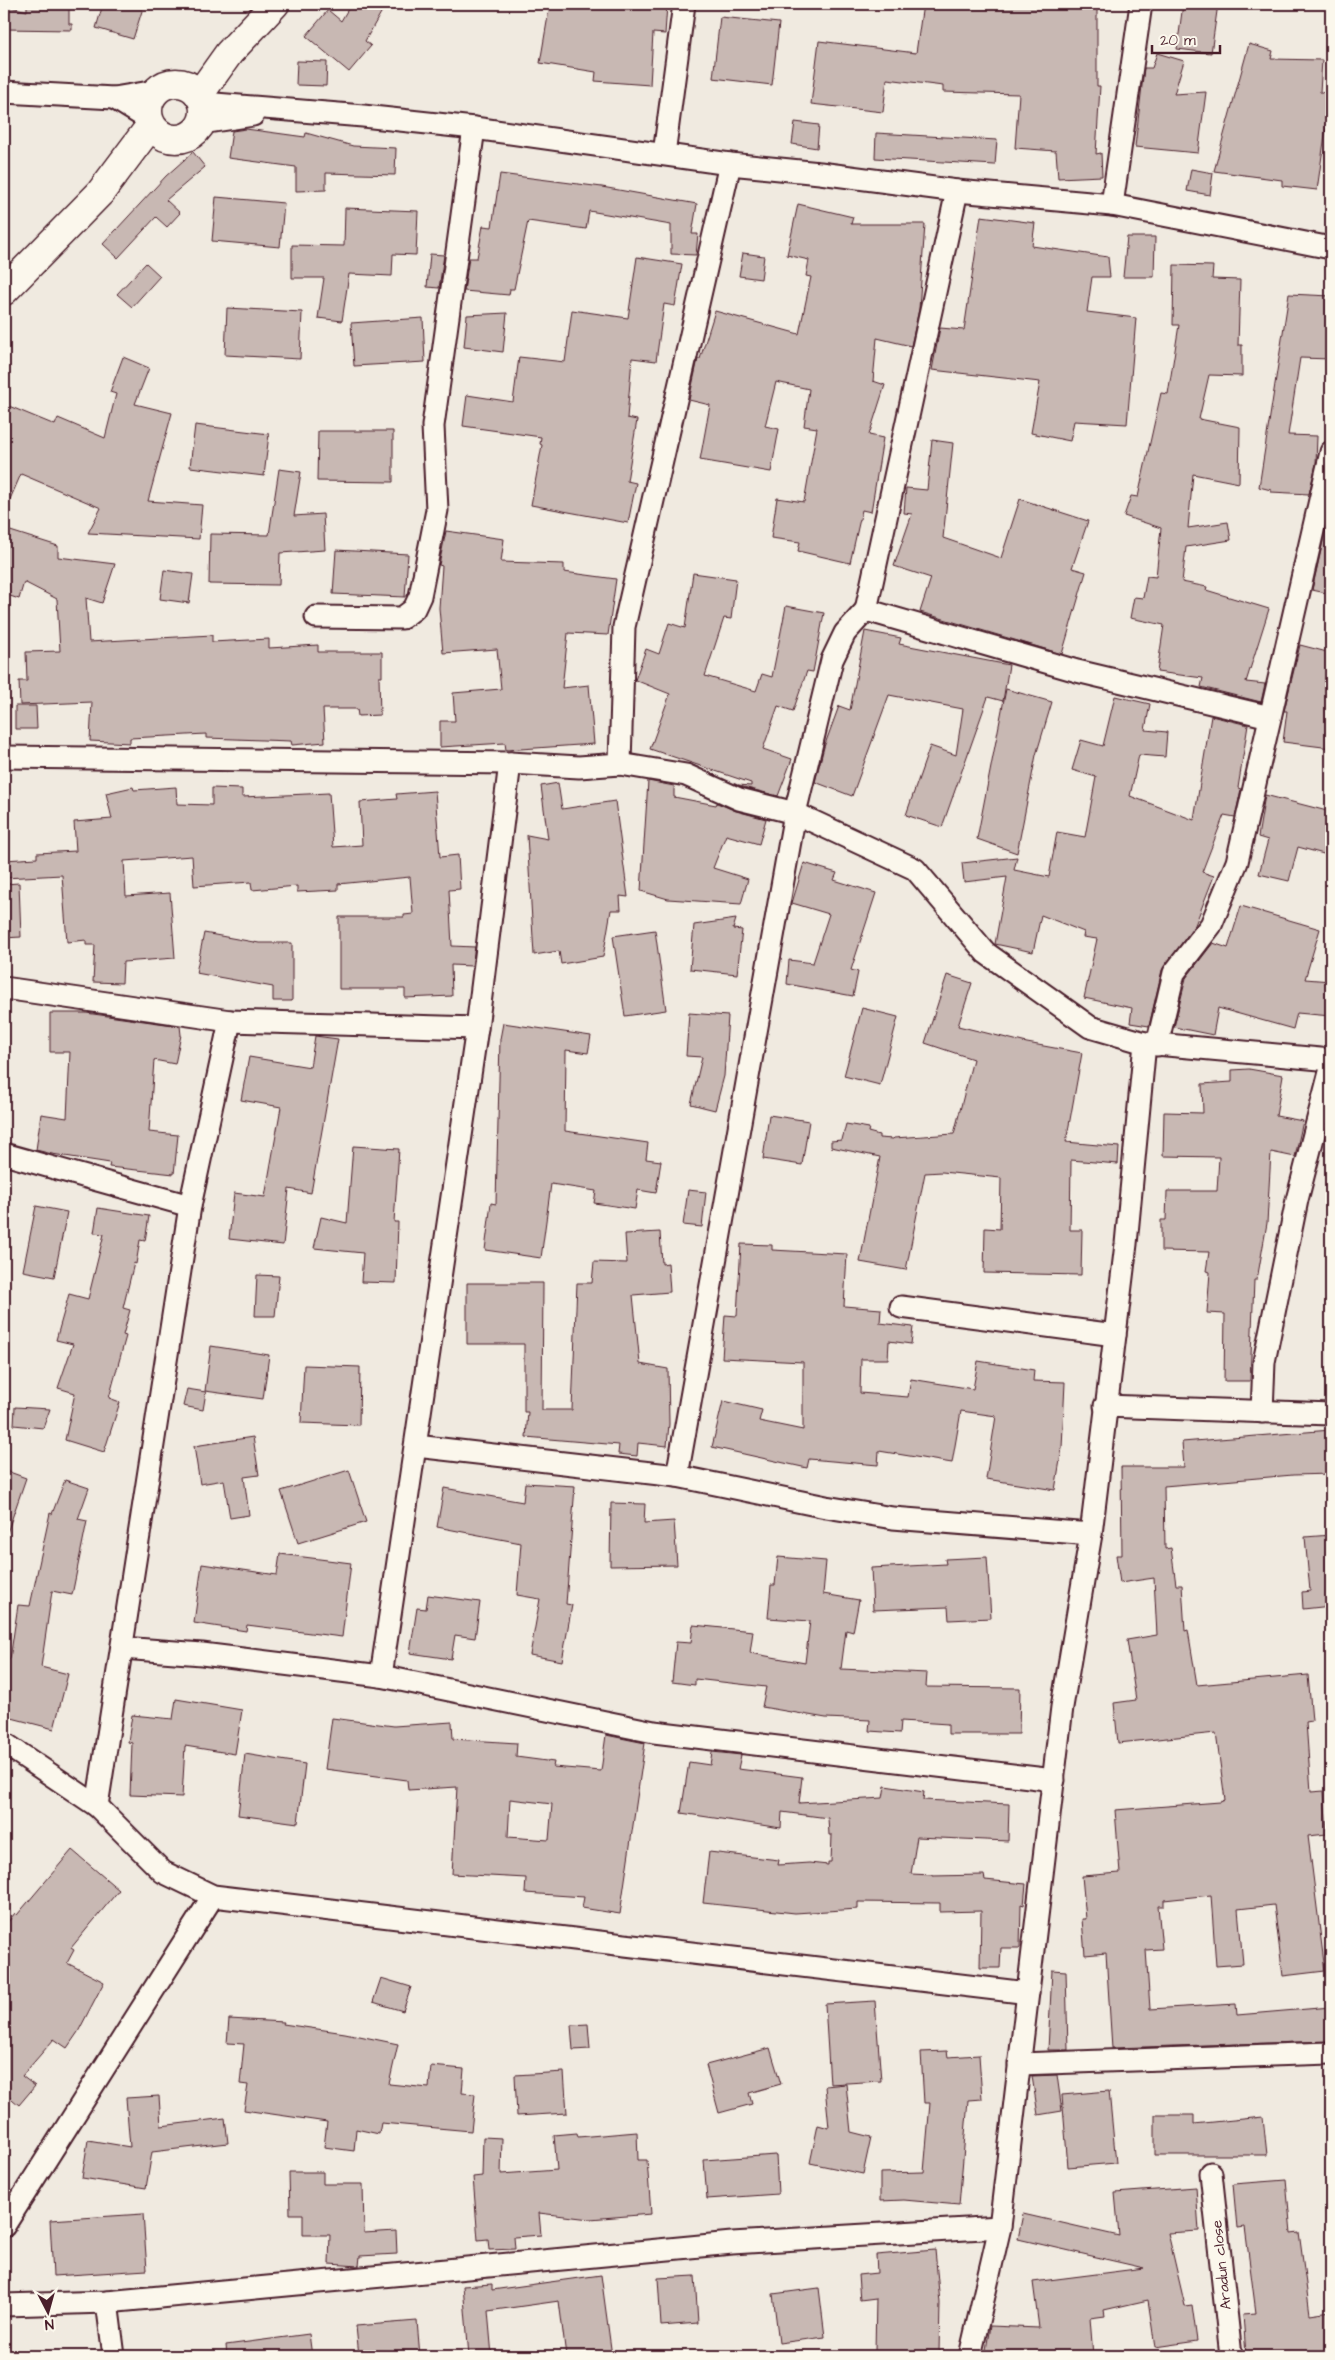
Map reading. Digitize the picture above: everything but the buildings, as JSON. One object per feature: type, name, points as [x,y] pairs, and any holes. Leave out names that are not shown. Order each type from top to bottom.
[{"type":"main road","points":[[187,99],[194,133],[183,138],[157,128],[147,109],[187,99],[275,4]]},
{"type":"main road","points":[[4,291],[100,193],[157,128]]},
{"type":"street","points":[[664,154],[684,4]]},
{"type":"street","points":[[1112,205],[1141,4]]},
{"type":"street","points":[[4,92],[114,98],[187,99],[474,128],[730,164],[820,173],[957,191],[1112,205],[1331,248]]},
{"type":"street","points":[[114,98],[157,128]]},
{"type":"street","points":[[316,618],[402,618],[414,610],[420,596],[437,510],[433,426],[474,128]]},
{"type":"street","points":[[620,764],[624,627],[730,164]]},
{"type":"street","points":[[677,1476],[795,814],[832,660],[844,633],[866,610],[957,191]]},
{"type":"street","points":[[970,2356],[1000,2227],[1062,1707],[1091,1534],[1151,1044],[1174,973],[1211,925],[1237,862],[1331,452]]},
{"type":"street","points":[[866,610],[1077,671],[1270,717]]},
{"type":"street","points":[[4,757],[510,763],[579,767],[620,764],[686,775],[739,800],[795,814],[915,869],[986,953],[1090,1026],[1151,1044],[1331,1060]]},
{"type":"street","points":[[381,1676],[477,1028],[510,763]]},
{"type":"street","points":[[4,988],[230,1022],[477,1028]]},
{"type":"street","points":[[97,1806],[190,1206],[230,1022]]},
{"type":"street","points":[[1262,1412],[1264,1362],[1297,1200],[1331,1068]]},
{"type":"street","points":[[4,1154],[190,1206]]},
{"type":"street","points":[[901,1307],[1115,1335]]},
{"type":"street","points":[[1106,1406],[1331,1414]]},
{"type":"street","points":[[416,1446],[677,1476],[826,1507],[893,1518],[1091,1534]]},
{"type":"street","points":[[122,1648],[202,1654],[381,1676],[654,1732],[1054,1780]]},
{"type":"street","points":[[4,1743],[97,1806],[163,1872],[213,1896],[1028,1993]]},
{"type":"street","points":[[4,2226],[213,1896]]},
{"type":"street","points":[[1020,2064],[1331,2053]]},
{"type":"street","name":"Aradun close","points":[[1211,2173],[1231,2356]]},
{"type":"street","points":[[4,2305],[107,2302],[732,2243],[1000,2227]]},
{"type":"street","points":[[107,2302],[114,2356]]}]
